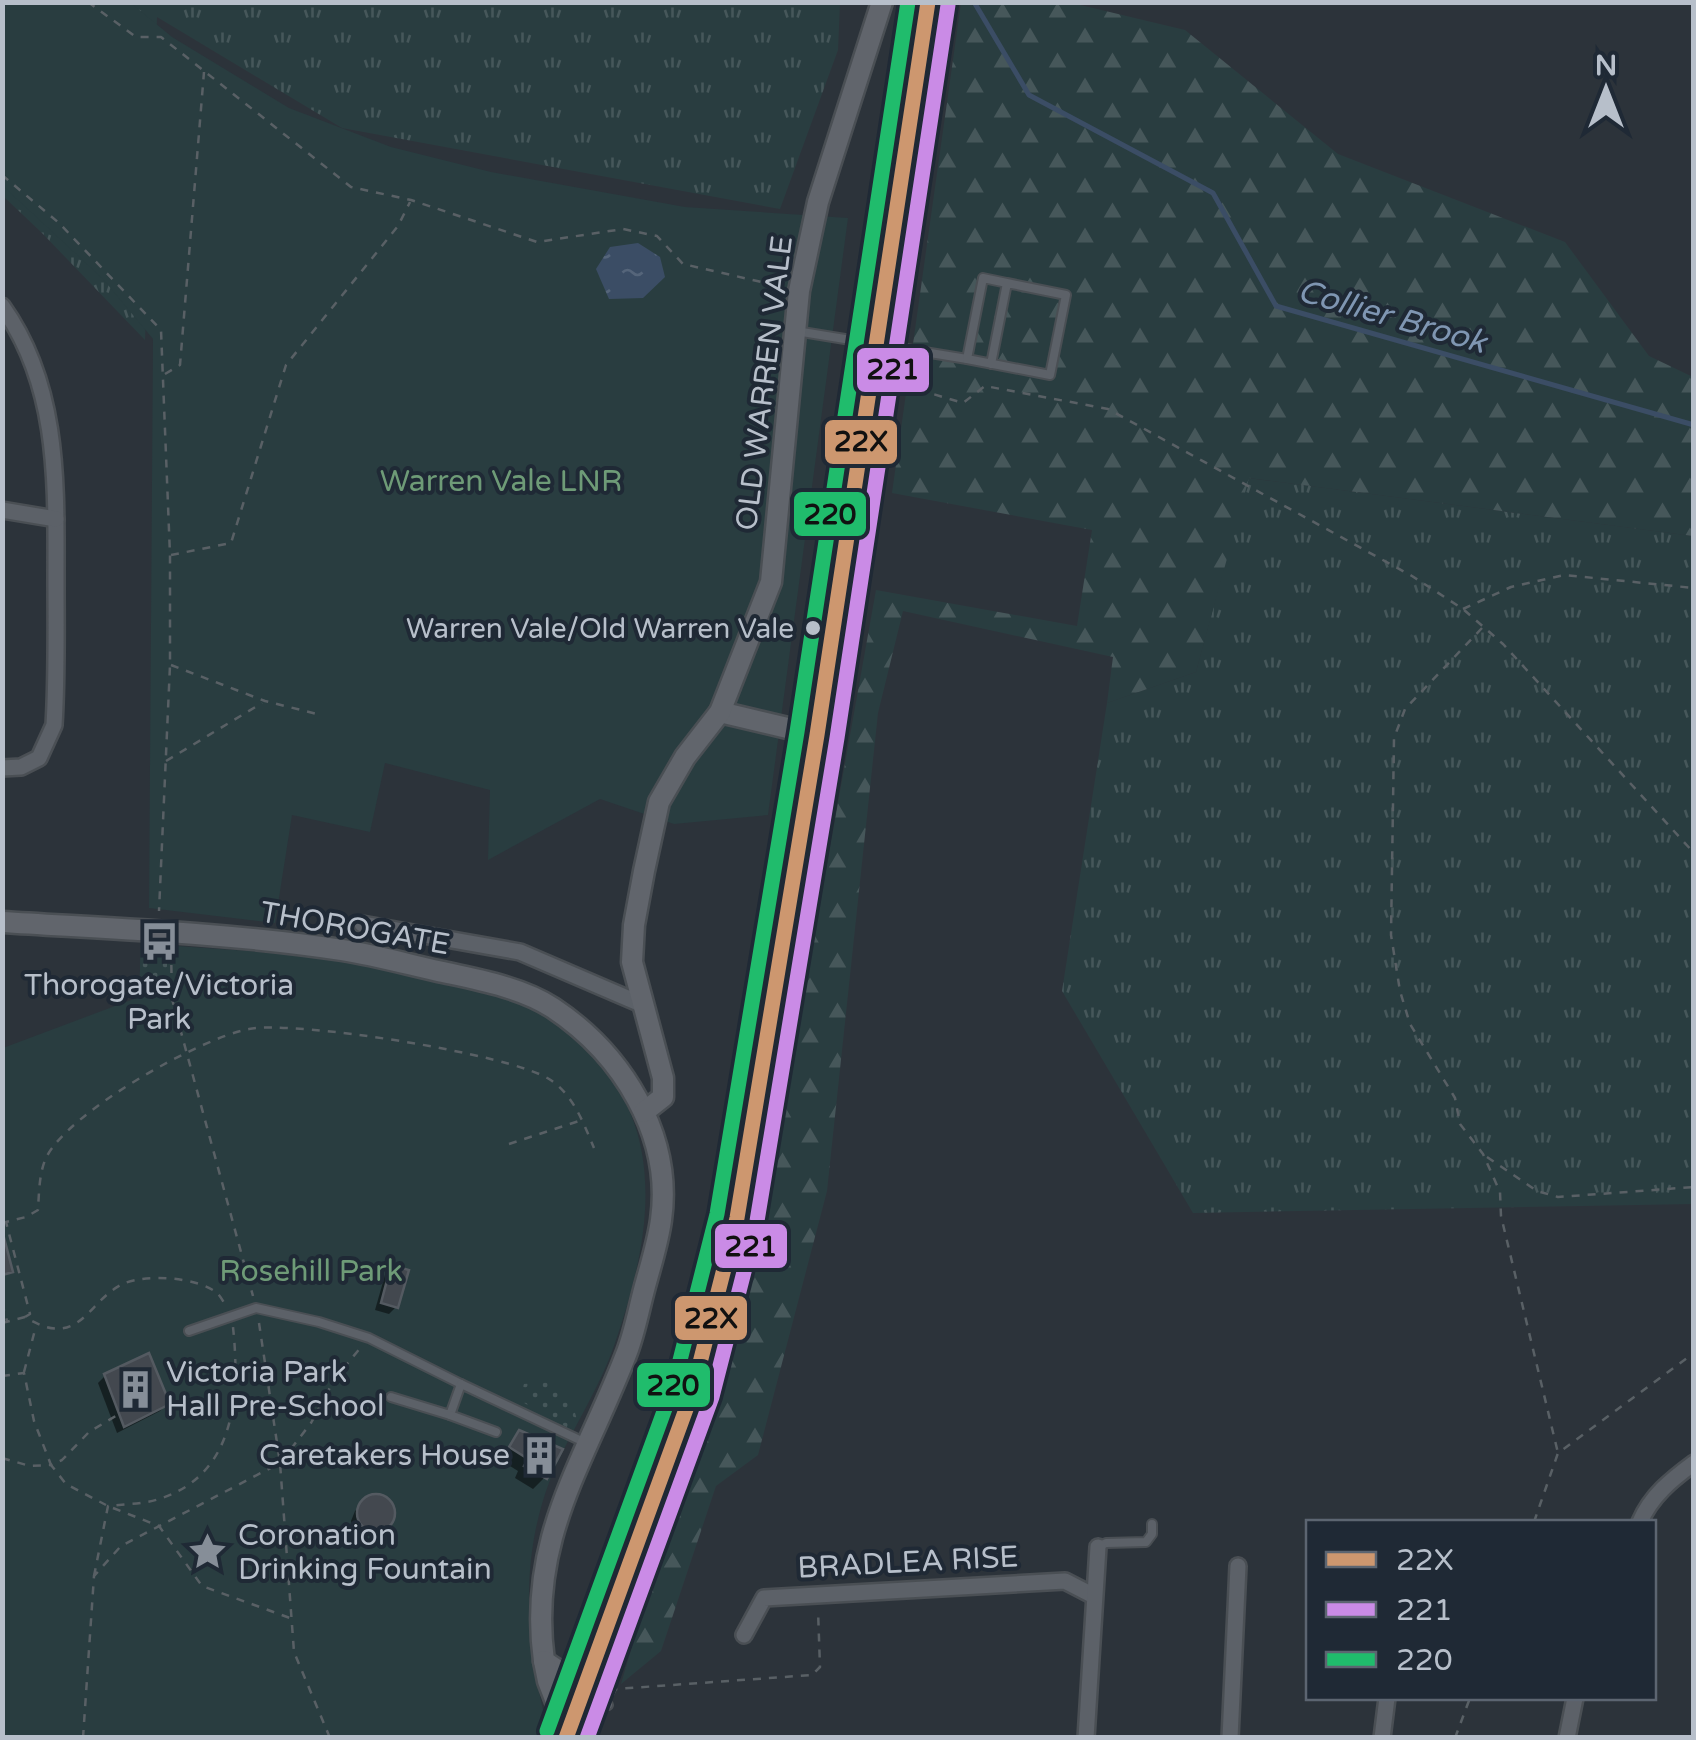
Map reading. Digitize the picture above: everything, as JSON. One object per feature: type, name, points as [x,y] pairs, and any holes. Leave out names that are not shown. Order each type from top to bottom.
[{"type":"main road","points":[[567,1735],[693,1390],[737,1218],[817,735],[928,2]]},
{"type":"street","name":"OLD WARREN VALE","points":[[644,1112],[663,1097],[663,1078],[658,1050],[640,1004],[632,962],[634,925],[658,802],[685,757],[720,712],[771,582],[800,291],[818,202],[882,2]]},
{"type":"street","points":[[2,306],[27,352],[47,408],[56,474],[54,725],[39,758],[21,767],[2,768]]},
{"type":"street","points":[[2,510],[56,519]]},
{"type":"street","points":[[720,712],[817,735]]},
{"type":"street","name":"THOROGATE","points":[[2,922],[164,932],[344,950],[487,982],[550,1006],[608,1054],[629,1082],[644,1112]]},
{"type":"street","points":[[362,924],[520,952],[640,1004]]},
{"type":"street","points":[[567,1735],[548,1681],[541,1608],[556,1516],[628,1350],[661,1218],[660,1165],[644,1112]]},
{"type":"street","points":[[1641,1520],[1647,1506],[1668,1482],[1694,1463]]},
{"type":"street","points":[[1086,1738],[1098,1547]]},
{"type":"street","points":[[1230,1738],[1238,1566]]},
{"type":"street","name":"BRADLEA RISE","points":[[744,1634],[764,1598],[1065,1581],[1094,1596]]},
{"type":"street","points":[[544,1661],[583,1689]]},
{"type":"street","points":[[1382,1738],[1387,1700]]},
{"type":"street","points":[[1567,1738],[1575,1700]]},
{"type":"lane","points":[[796,331],[1050,375],[1066,294],[982,278],[967,359]]},
{"type":"lane","points":[[991,364],[1006,283]]},
{"type":"lane","points":[[189,1331],[256,1308],[319,1322],[369,1338],[586,1443]]},
{"type":"lane","points":[[450,1416],[461,1384]]},
{"type":"lane","points":[[391,1397],[496,1432]]},
{"type":"lane","points":[[1098,1547],[1146,1542],[1152,1534],[1152,1524]]},
{"type":"lane","points":[[583,1689],[608,1706]]},
{"type":"path","points":[[88,2],[136,36],[162,38],[351,187],[411,200],[537,242],[623,228],[657,236],[682,264],[800,291]]},
{"type":"path","points":[[164,375],[180,366],[204,72]]},
{"type":"path","points":[[2,175],[59,223],[161,330],[170,555],[164,932],[172,999],[256,1308],[280,1463],[294,1652],[330,1738]]},
{"type":"path","points":[[170,555],[231,543],[286,365],[398,226],[411,200]]},
{"type":"path","points":[[920,354],[933,394],[963,403],[985,386],[1108,409],[1412,576],[1463,609],[1503,644],[1694,853]]},
{"type":"path","points":[[1463,609],[1510,586],[1564,575],[1694,588]]},
{"type":"path","points":[[1482,628],[1405,709],[1394,738],[1391,935],[1410,1024],[1456,1098],[1460,1124],[1483,1154],[1500,1192],[1501,1216],[1558,1453],[1535,1520]]},
{"type":"path","points":[[170,665],[264,701],[317,714]]},
{"type":"path","points":[[165,762],[264,701]]},
{"type":"path","points":[[2,1303],[5,1322],[30,1314],[6,1222],[38,1210],[46,1158],[69,1128],[144,1075],[222,1036],[274,1026],[427,1046],[528,1068],[551,1080],[576,1105],[594,1148]]},
{"type":"path","points":[[509,1144],[582,1120]]},
{"type":"path","points":[[1483,1154],[1537,1191],[1558,1197],[1694,1187]]},
{"type":"path","points":[[25,1317],[59,1329],[87,1318],[122,1284],[143,1278],[180,1279],[218,1293],[231,1315],[236,1358],[230,1432],[214,1462],[190,1484],[161,1499],[108,1506]]},
{"type":"path","points":[[36,1324],[24,1373],[34,1421],[51,1464],[66,1484],[159,1526],[202,1586],[292,1619]]},
{"type":"path","points":[[94,1576],[121,1546],[280,1463],[311,1424],[334,1380],[369,1338]]},
{"type":"path","points":[[1558,1453],[1694,1353]]},
{"type":"path","points":[[2,1376],[24,1373]]},
{"type":"path","points":[[2,1458],[30,1466],[62,1460],[88,1432],[119,1414]]},
{"type":"path","points":[[83,1738],[94,1576],[108,1506]]},
{"type":"path","points":[[608,1706],[616,1689],[812,1675],[820,1667],[821,1658],[818,1594]]},
{"type":"path","points":[[1455,1738],[1469,1700]]},
{"type":"green space","points":[[2,3],[840,3],[838,50],[780,209],[342,128],[157,17],[145,340],[3,196]]},
{"type":"green space","name":"Warren Vale LNR","points":[[2,3],[131,3],[172,37],[289,108],[391,147],[491,172],[685,207],[848,218],[768,815],[674,824],[600,799],[488,860],[490,790],[385,763],[370,832],[292,815],[275,923],[149,908],[153,339],[103,279],[3,186]]},
{"type":"green space","points":[[961,3],[1072,3],[1185,30],[1338,154],[1565,242],[1649,356],[1693,377],[1693,536],[1249,478],[1196,672],[1107,703],[1113,657],[903,611],[878,713],[827,1191],[758,1455],[716,1486],[661,1651],[621,1684],[772,1172],[876,590],[1077,626],[1092,530],[892,493]]},
{"type":"green space","points":[[1248,478],[1693,536],[1693,1204],[1193,1213],[1062,991],[1107,703],[1196,672]]},
{"type":"green space","name":"Rosehill Park","points":[[141,943],[338,960],[522,1001],[544,1011],[578,1041],[608,1073],[628,1108],[640,1145],[645,1183],[638,1263],[608,1361],[550,1480],[534,1541],[529,1603],[546,1737],[3,1738],[3,1048],[139,997]]},
{"type":"green space","points":[[141,943],[167,946],[167,991],[139,997]]},
{"type":"green space","points":[[551,1382],[565,1393],[573,1407],[577,1420],[568,1428],[519,1400],[524,1384]]},
{"type":"water","points":[[638,243],[660,257],[665,277],[643,298],[609,299],[596,269],[610,247]]},
{"type":"building","points":[[2,1230],[13,1272],[2,1275]]},
{"type":"building","points":[[391,1265],[409,1270],[398,1308],[381,1303]]},
{"type":"building","name":"Victoria Park Hall Pre-School","points":[[149,1353],[170,1404],[124,1427],[104,1374]]},
{"type":"building","name":"Caretakers House","points":[[519,1430],[563,1449],[547,1479],[524,1466],[528,1459],[509,1447]]},
{"type":"building","points":[[376,1494],[390,1499],[395,1513],[390,1527],[376,1532],[362,1527],[357,1513],[362,1499]]},
{"type":"waterway","name":"Collier Brook","points":[[974,2],[1029,95],[1213,193],[1276,306],[1694,425]]},
{"type":"transit line","name":"220","points":[[547,1731],[674,1384],[717,1214],[797,732],[908,2]]},
{"type":"transit line","name":"22X","points":[[566,1738],[693,1390],[737,1218],[817,735],[928,2]]},
{"type":"transit line","name":"221","points":[[587,1738],[712,1397],[757,1221],[837,738],[948,5]]},
{"type":"place","name":"Warren Vale/Old Warren Vale","points":[[813,628]]},
{"type":"place","name":"Thorogate/Victoria Park","points":[[159,941]]},
{"type":"place","name":"Victoria Park Hall Pre-School","points":[[136,1389]]},
{"type":"place","name":"Caretakers House","points":[[540,1455]]},
{"type":"place","name":"Coronation Drinking Fountain","points":[[208,1552]]}]
